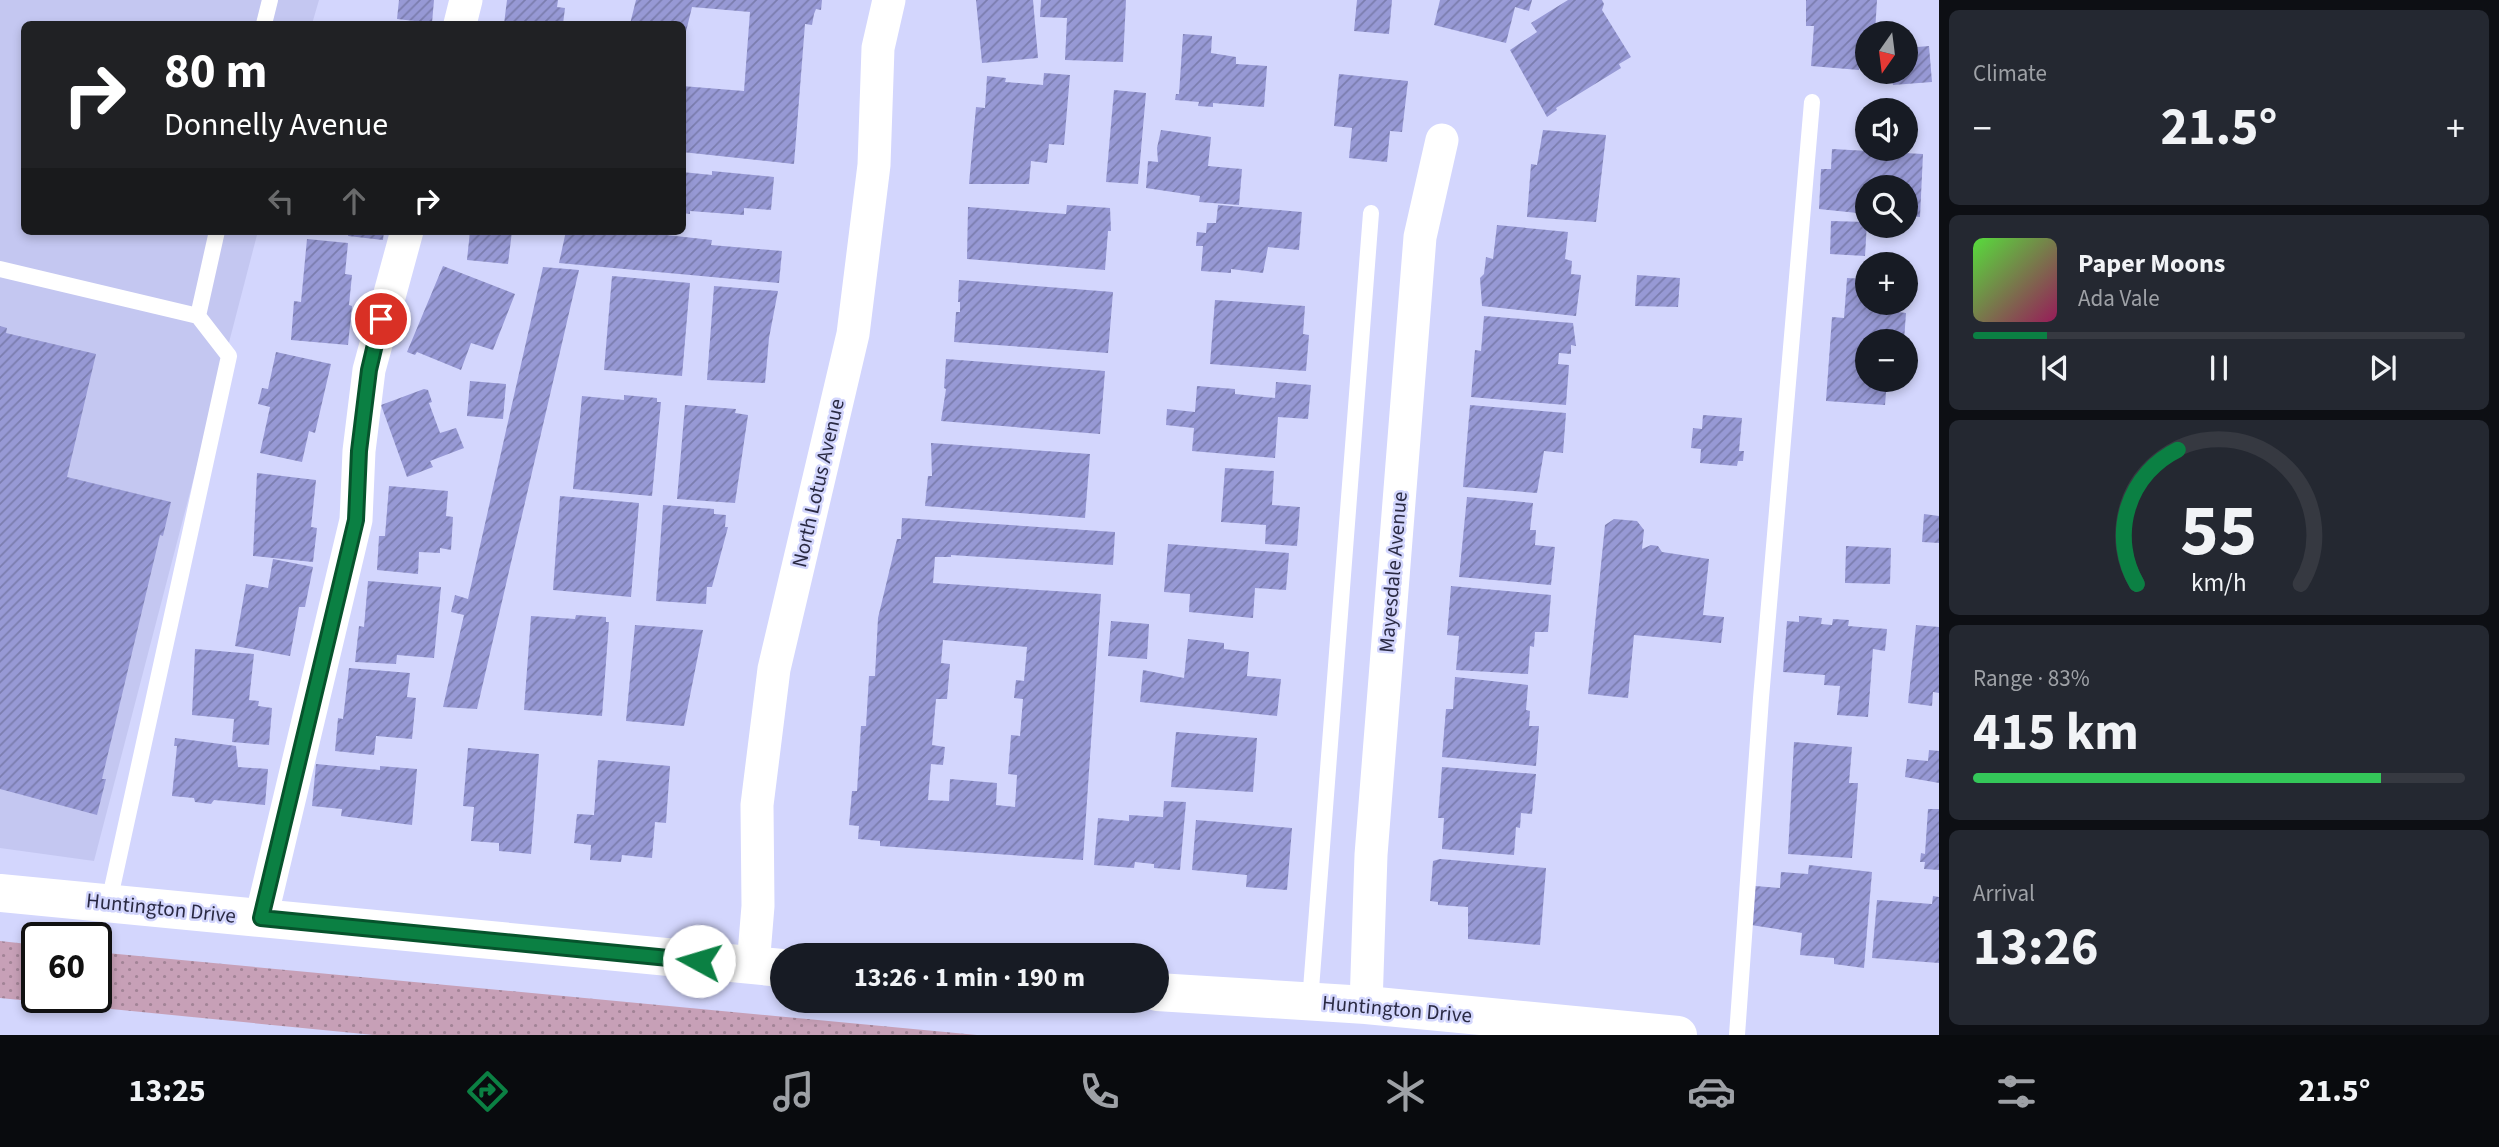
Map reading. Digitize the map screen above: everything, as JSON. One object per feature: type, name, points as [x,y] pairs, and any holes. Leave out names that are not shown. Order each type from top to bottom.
[{"type":"main road","name":"Huntington Drive","points":[[0,893],[768,967]]},
{"type":"main road","name":"Huntington Drive","points":[[1169,993],[1366,1005],[1678,1035]]},
{"type":"street","points":[[461,21],[466,0]]},
{"type":"street","name":"North Lotus Avenue","points":[[768,967],[758,906],[757,805],[774,669],[853,334],[874,164],[878,48],[889,0]]},
{"type":"street","name":"Mayesdale Avenue","points":[[1366,1005],[1371,855],[1419,251],[1442,141]]},
{"type":"street","points":[[261,918],[356,520],[359,451],[369,370],[407,235]]},
{"type":"lane","points":[[265,21],[270,0]]},
{"type":"lane","points":[[1737,1035],[1761,698],[1812,102]]},
{"type":"lane","points":[[1310,1002],[1371,213]]},
{"type":"lane","points":[[198,316],[216,235]]},
{"type":"lane","points":[[0,269],[198,316],[229,356],[109,902]]},
{"type":"shaded area","points":[[0,0],[319,0],[313,21],[21,21],[21,235],[257,235],[94,861],[0,848]]},
{"type":"shaded area","points":[[0,941],[21,943],[21,1000],[0,998]]},
{"type":"shaded area","points":[[112,954],[977,1035],[374,1035],[112,1009]]},
{"type":"building","points":[[399,0],[434,0],[432,21],[397,19]]},
{"type":"building","points":[[507,0],[558,0],[557,7],[565,8],[563,21],[504,21]]},
{"type":"building","points":[[636,0],[822,0],[821,10],[816,9],[812,25],[805,24],[794,164],[686,152],[686,86],[744,91],[750,12],[692,7],[686,32],[686,21],[631,21]]},
{"type":"building","points":[[976,0],[1033,0],[1038,58],[982,63]]},
{"type":"building","points":[[1041,0],[1126,0],[1123,62],[1065,60],[1067,18],[1040,17]]},
{"type":"building","points":[[1357,0],[1392,0],[1389,34],[1354,31]]},
{"type":"building","points":[[1440,0],[1532,0],[1529,11],[1515,7],[1506,43],[1434,25]]},
{"type":"building","points":[[1568,0],[1602,0],[1602,10],[1631,57],[1619,64],[1621,68],[1556,108],[1557,110],[1547,117],[1510,50],[1537,32],[1531,23]]},
{"type":"building","points":[[1806,0],[1877,0],[1876,21],[1855,21],[1855,70],[1811,66],[1814,26],[1806,26]]},
{"type":"building","points":[[1183,34],[1212,36],[1211,53],[1236,57],[1236,64],[1267,66],[1264,107],[1213,103],[1213,107],[1198,106],[1199,102],[1175,100],[1176,94],[1179,94]]},
{"type":"building","points":[[1929,46],[1932,82],[1918,83],[1918,47]]},
{"type":"building","points":[[1044,73],[1070,75],[1064,145],[1049,144],[1047,163],[1031,161],[1029,184],[969,184],[976,107],[985,108],[987,76],[1006,78],[1005,82],[1043,85]]},
{"type":"building","points":[[1339,74],[1408,81],[1402,132],[1390,131],[1387,162],[1349,158],[1352,128],[1334,126]]},
{"type":"building","points":[[1114,90],[1146,93],[1138,184],[1106,182]]},
{"type":"building","points":[[1161,130],[1211,137],[1208,166],[1242,169],[1239,205],[1199,202],[1200,196],[1146,188],[1148,161],[1158,162],[1157,148]]},
{"type":"building","points":[[1543,130],[1606,135],[1596,222],[1527,217],[1531,164],[1537,165]]},
{"type":"building","points":[[1832,149],[1855,150],[1855,161],[1918,161],[1918,154],[1923,154],[1920,217],[1918,175],[1855,175],[1855,213],[1819,209],[1821,169],[1831,169]]},
{"type":"building","points":[[712,171],[774,177],[771,210],[744,208],[744,215],[690,211],[690,214],[686,214],[686,172],[712,175]]},
{"type":"building","points":[[1067,205],[1110,208],[1111,231],[1108,231],[1105,270],[967,259],[968,207],[1066,214]]},
{"type":"building","points":[[1218,205],[1302,212],[1299,250],[1268,247],[1263,273],[1231,269],[1231,273],[1201,271],[1203,246],[1196,246],[1197,232],[1206,233],[1207,223],[1216,223]]},
{"type":"building","points":[[1831,221],[1855,222],[1855,238],[1866,238],[1865,252],[1855,252],[1855,255],[1830,254]]},
{"type":"building","points":[[1497,225],[1568,232],[1565,259],[1572,261],[1571,274],[1581,275],[1576,316],[1482,306],[1480,278],[1484,274],[1486,257],[1493,259]]},
{"type":"building","points":[[348,235],[384,235],[383,240]]},
{"type":"building","points":[[470,235],[512,235],[508,264],[467,260]]},
{"type":"building","points":[[565,235],[666,235],[712,240],[711,245],[782,251],[779,283],[559,263]]},
{"type":"building","points":[[307,239],[348,243],[345,274],[352,275],[349,305],[352,306],[348,345],[291,340],[294,301],[301,302]]},
{"type":"building","points":[[443,266],[515,294],[493,350],[471,343],[461,370],[417,352],[415,355],[407,352]]},
{"type":"building","points":[[543,267],[579,270],[477,709],[443,707],[464,615],[451,612],[455,595],[468,599]]},
{"type":"building","points":[[1637,275],[1680,278],[1678,307],[1635,306]]},
{"type":"building","points":[[612,276],[690,283],[682,376],[604,370]]},
{"type":"building","points":[[1847,278],[1855,278],[1855,315],[1906,315],[1905,329],[1855,329],[1855,392],[1886,392],[1885,405],[1826,401],[1832,317],[1844,318]]},
{"type":"building","points":[[959,280],[1113,292],[1108,353],[954,342],[956,312],[960,312]]},
{"type":"building","points":[[714,286],[778,291],[769,338],[765,383],[707,380]]},
{"type":"building","points":[[1215,300],[1305,306],[1303,334],[1309,335],[1306,371],[1210,364]]},
{"type":"building","points":[[1484,316],[1573,323],[1576,346],[1571,345],[1571,354],[1559,353],[1558,364],[1569,365],[1566,405],[1471,397],[1475,350],[1481,351]]},
{"type":"building","points":[[0,326],[7,328],[6,333],[96,354],[67,477],[171,502],[163,536],[160,535],[102,779],[106,779],[97,815],[0,789]]},
{"type":"building","points":[[276,352],[331,364],[315,433],[309,431],[302,462],[260,453],[270,407],[258,404],[262,388],[268,389]]},
{"type":"building","points":[[946,359],[1105,371],[1100,434],[941,421],[946,389]]},
{"type":"building","points":[[470,381],[506,384],[503,419],[467,416]]},
{"type":"building","points":[[1276,382],[1311,385],[1308,419],[1278,417],[1275,458],[1192,451],[1194,428],[1166,425],[1167,409],[1195,412],[1197,386],[1235,389],[1235,394],[1275,398]]},
{"type":"building","points":[[424,389],[428,390],[432,402],[429,403],[440,433],[456,428],[464,448],[430,461],[433,467],[407,477],[381,405]]},
{"type":"building","points":[[624,395],[657,398],[657,402],[661,402],[652,496],[573,489],[582,396],[624,400]]},
{"type":"building","points":[[685,405],[736,409],[735,413],[748,415],[735,503],[677,499]]},
{"type":"building","points":[[1470,405],[1566,413],[1563,453],[1544,451],[1537,493],[1463,487]]},
{"type":"building","points":[[1703,415],[1742,418],[1739,451],[1744,451],[1743,461],[1738,461],[1737,466],[1700,463],[1701,449],[1691,448],[1693,428],[1702,429]]},
{"type":"building","points":[[931,443],[1090,454],[1085,518],[925,506],[928,476],[932,476]]},
{"type":"building","points":[[1225,468],[1274,471],[1272,505],[1300,507],[1297,546],[1265,544],[1266,525],[1221,522]]},
{"type":"building","points":[[257,473],[316,480],[311,527],[317,528],[313,562],[253,556]]},
{"type":"building","points":[[389,486],[448,491],[446,516],[453,517],[451,550],[440,548],[440,553],[419,552],[418,574],[377,570],[379,536],[385,536]]},
{"type":"building","points":[[560,496],[639,503],[631,597],[553,590]]},
{"type":"building","points":[[1467,497],[1533,503],[1530,530],[1536,530],[1535,545],[1555,547],[1551,585],[1459,577]]},
{"type":"building","points":[[663,505],[714,509],[714,514],[726,515],[725,527],[728,527],[712,587],[707,587],[706,604],[656,601]]},
{"type":"building","points":[[1924,514],[1939,516],[1939,543],[1922,542]]},
{"type":"building","points":[[902,518],[1115,532],[1113,565],[951,555],[935,557],[933,583],[1101,594],[1083,860],[880,846],[880,841],[858,839],[859,826],[849,825],[852,791],[857,791],[861,726],[866,726],[869,676],[875,676],[878,618],[897,539],[901,539]],"holes":[[[943,640],[1027,647],[1024,681],[1016,680],[1014,698],[1023,699],[1020,736],[1011,735],[1008,774],[1017,775],[1015,807],[996,805],[997,783],[950,779],[949,801],[928,800],[931,764],[943,765],[945,747],[932,745],[936,699],[947,699],[950,664],[941,663]]]},
{"type":"building","points":[[1614,519],[1637,521],[1644,530],[1642,549],[1651,545],[1658,546],[1662,552],[1709,559],[1703,615],[1724,617],[1721,643],[1634,635],[1628,698],[1588,694],[1605,525]]},
{"type":"building","points":[[1168,544],[1289,553],[1286,590],[1255,588],[1253,618],[1189,612],[1190,594],[1164,592]]},
{"type":"building","points":[[1846,546],[1891,548],[1890,584],[1845,583]]},
{"type":"building","points":[[273,559],[313,567],[305,607],[299,607],[290,656],[235,646],[246,584],[268,588]]},
{"type":"building","points":[[368,581],[441,587],[434,658],[397,655],[396,664],[355,662],[359,626],[364,627]]},
{"type":"building","points":[[1451,586],[1551,595],[1548,632],[1535,632],[1534,647],[1530,646],[1528,674],[1456,670],[1459,636],[1447,635]]},
{"type":"building","points":[[576,615],[606,617],[606,622],[609,622],[602,716],[524,710],[531,616],[575,619]]},
{"type":"building","points":[[1799,616],[1822,618],[1821,624],[1832,625],[1833,619],[1849,620],[1848,626],[1887,629],[1885,651],[1873,649],[1868,717],[1837,715],[1840,686],[1824,685],[1825,675],[1783,672],[1787,621],[1799,622]]},
{"type":"building","points":[[1111,621],[1149,624],[1147,659],[1108,656]]},
{"type":"building","points":[[635,625],[703,630],[684,726],[626,721]]},
{"type":"building","points":[[1916,625],[1939,627],[1939,693],[1933,692],[1932,706],[1908,703]]},
{"type":"building","points":[[1188,639],[1224,643],[1224,649],[1249,652],[1247,676],[1281,679],[1277,716],[1140,702],[1143,670],[1184,678]]},
{"type":"building","points":[[195,649],[254,654],[249,700],[259,701],[258,706],[272,708],[269,745],[232,742],[234,719],[192,715]]},
{"type":"building","points":[[349,668],[410,673],[407,697],[416,698],[412,739],[376,736],[374,755],[335,751],[338,718],[343,719]]},
{"type":"building","points":[[1455,677],[1528,685],[1526,710],[1530,711],[1529,726],[1539,726],[1536,766],[1442,757],[1446,709],[1453,709]]},
{"type":"building","points":[[1176,732],[1257,738],[1253,792],[1171,787]]},
{"type":"building","points":[[175,738],[236,746],[238,767],[268,769],[265,805],[214,800],[211,804],[195,802],[194,798],[172,796],[177,746],[174,746]]},
{"type":"building","points":[[1794,742],[1852,747],[1849,783],[1858,783],[1852,858],[1788,854]]},
{"type":"building","points":[[468,748],[539,754],[531,854],[499,851],[499,843],[471,841],[474,807],[463,806]]},
{"type":"building","points":[[1929,750],[1939,751],[1939,783],[1905,777],[1907,759],[1928,761]]},
{"type":"building","points":[[598,760],[670,766],[666,823],[655,822],[652,858],[622,855],[621,862],[590,860],[591,845],[574,843],[577,814],[594,815]]},
{"type":"building","points":[[316,764],[380,770],[380,766],[417,769],[412,825],[341,816],[342,809],[312,806]]},
{"type":"building","points":[[1442,767],[1536,774],[1532,814],[1521,813],[1520,828],[1516,827],[1514,855],[1442,849],[1444,818],[1438,818]]},
{"type":"building","points":[[1164,801],[1186,802],[1180,870],[1154,868],[1154,864],[1135,862],[1134,868],[1094,865],[1098,818],[1129,821],[1129,815],[1163,817]]},
{"type":"building","points":[[1928,809],[1939,809],[1939,870],[1924,869],[1925,862],[1920,862],[1921,853],[1925,854]]},
{"type":"building","points":[[1196,820],[1292,828],[1287,890],[1246,887],[1247,875],[1192,870]]},
{"type":"building","points":[[1440,859],[1546,868],[1540,945],[1468,939],[1468,907],[1438,905],[1438,902],[1430,901],[1433,861]]},
{"type":"building","points":[[1809,865],[1872,872],[1864,968],[1834,964],[1834,958],[1800,955],[1802,933],[1751,925],[1755,886],[1780,888],[1781,872],[1808,874]]},
{"type":"building","points":[[1933,896],[1939,897],[1939,963],[1872,958],[1877,900],[1932,904]]},
{"type":"route","points":[[381,319],[369,370],[359,451],[356,520],[261,918],[699,961]]}]
